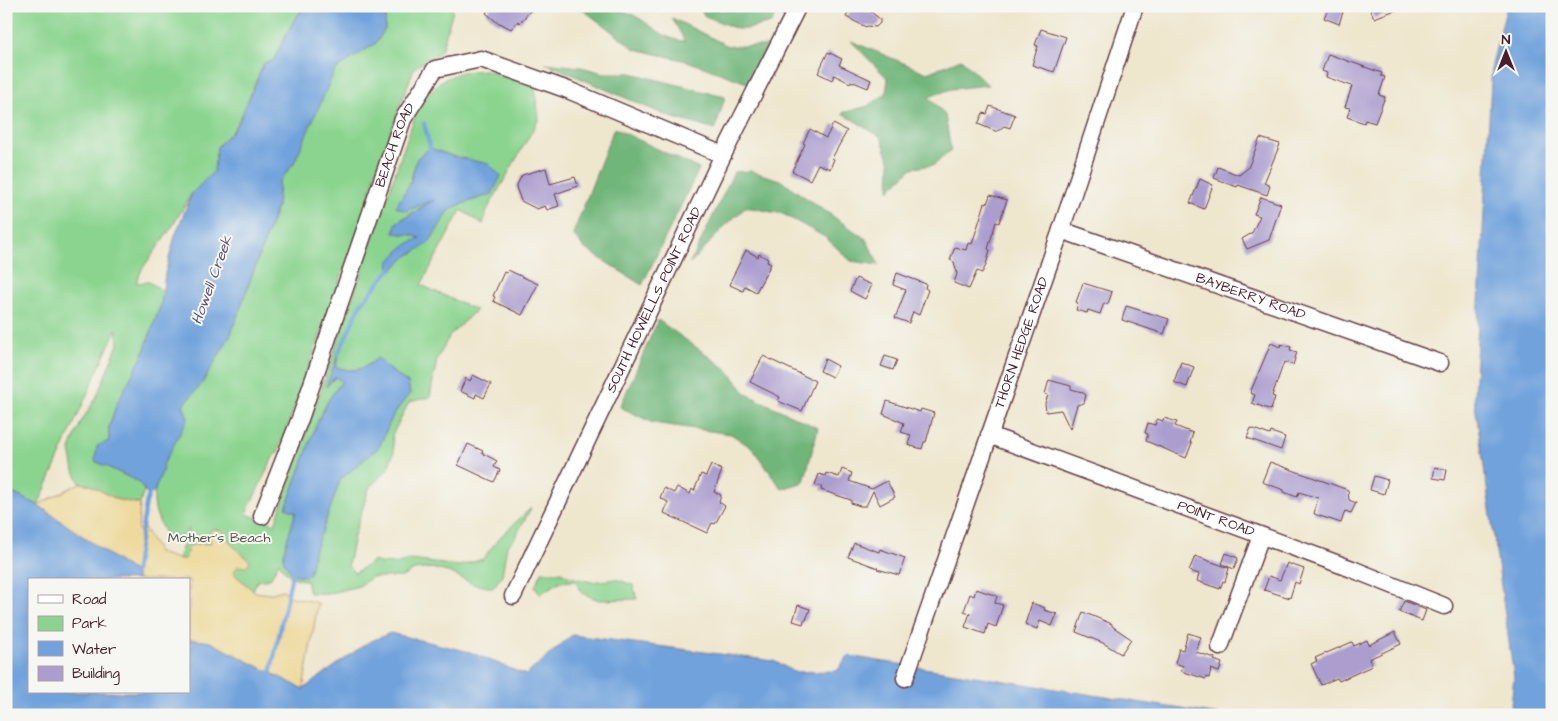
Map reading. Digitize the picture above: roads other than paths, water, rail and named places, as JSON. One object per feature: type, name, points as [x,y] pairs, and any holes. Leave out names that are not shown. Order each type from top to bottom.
[{"type":"street","name":"SOUTH HOWELLS POINT ROAD","points":[[513,596],[722,155],[798,6]]},
{"type":"street","name":"THORN HEDGE ROAD","points":[[904,678],[1061,230],[1135,6]]},
{"type":"street","name":"BEACH ROAD","points":[[262,516],[301,416],[403,118],[435,69],[481,59],[568,90],[722,155]]},
{"type":"street","name":"BAYBERRY ROAD","points":[[1061,230],[1440,363]]},
{"type":"street","name":"POINT ROAD","points":[[989,435],[1352,569],[1444,606]]},
{"type":"street","points":[[1220,647],[1261,536]]},
{"type":"water","points":[[304,6],[390,6],[386,11],[385,29],[376,43],[335,70],[294,163],[279,182],[277,207],[230,336],[201,385],[183,405],[188,418],[162,467],[163,469],[154,492],[148,496],[139,482],[95,461],[97,446],[109,441],[109,427],[117,403],[142,357],[161,304],[165,274],[175,236],[192,193],[214,171],[217,147],[233,130],[240,119],[264,63],[273,61],[292,24]]},
{"type":"water","points":[[1507,6],[1552,6],[1552,715],[1510,715],[1514,677],[1474,397],[1492,64]]},
{"type":"water","points":[[430,148],[452,156],[489,164],[501,176],[492,194],[459,205],[449,211],[428,244],[407,256],[391,271],[389,262],[392,258],[407,245],[420,238],[413,235],[394,233],[396,223],[434,200],[406,211],[396,207],[410,183],[417,158]]},
{"type":"water","points":[[339,351],[336,367],[354,370],[368,365],[378,358],[387,368],[408,383],[410,393],[393,415],[379,447],[340,480],[315,548],[309,575],[302,576],[292,574],[283,560],[296,512],[286,508],[317,423],[329,399],[342,381],[335,377],[326,387]]},
{"type":"water","points":[[6,490],[38,505],[135,573],[137,578],[28,578],[28,694],[190,694],[190,639],[210,642],[303,689],[367,643],[390,633],[470,652],[526,675],[572,635],[774,661],[795,672],[837,671],[848,656],[1219,715],[6,715]]},
{"type":"waterway","points":[[424,123],[431,152]]},
{"type":"waterway","points":[[338,354],[361,304],[393,266]]},
{"type":"waterway","name":"Howell Creek","points":[[135,573],[149,494]]},
{"type":"waterway","points":[[270,676],[293,570]]},
{"type":"park label","name":"Mother's Beach","points":[[219,538]]}]
